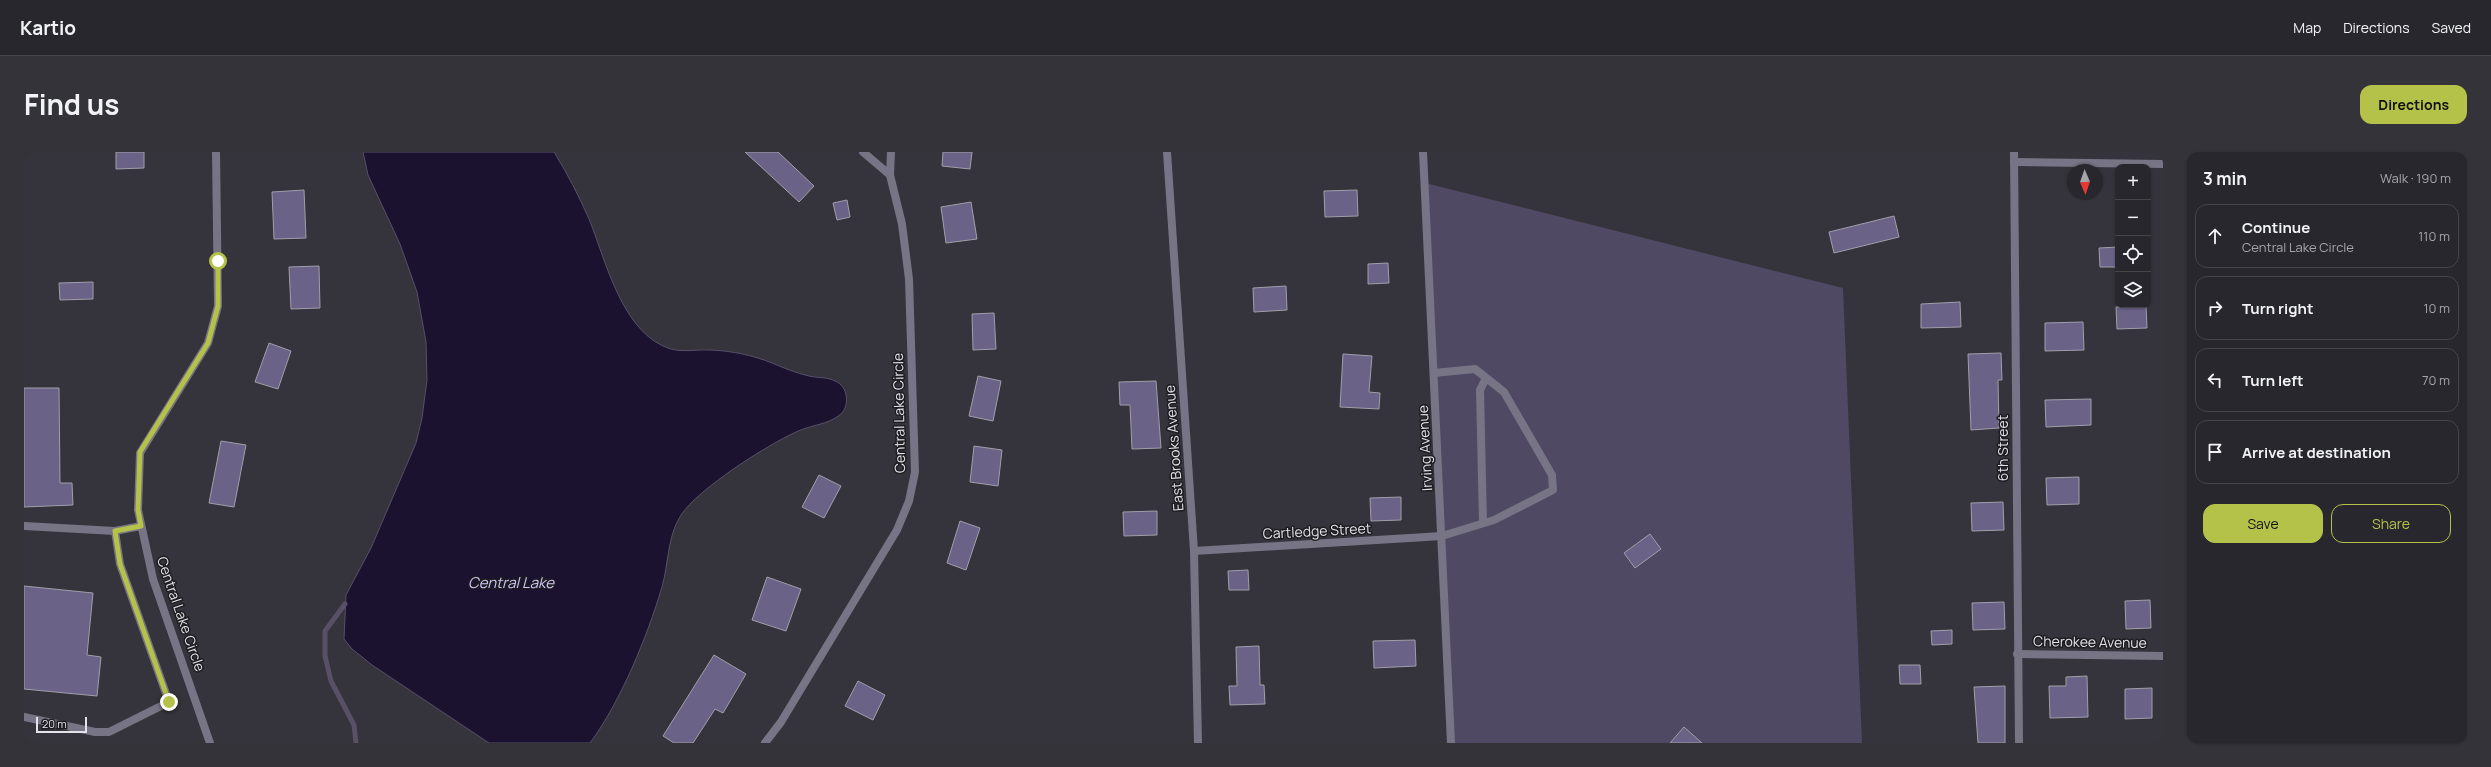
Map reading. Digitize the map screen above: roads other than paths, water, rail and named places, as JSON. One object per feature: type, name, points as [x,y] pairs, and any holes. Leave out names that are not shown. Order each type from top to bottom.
[{"type":"street","name":"Central Lake Circle","points":[[210,743],[153,579],[138,510],[140,452],[208,343],[218,306],[216,152]]},
{"type":"street","points":[[863,152],[890,175]]},
{"type":"street","name":"Central Lake Circle","points":[[765,743],[781,722],[897,530],[909,501],[915,472],[909,279],[902,224],[890,175],[891,152]]},
{"type":"street","name":"East Brooks Avenue","points":[[1167,152],[1194,551],[1198,743]]},
{"type":"street","name":"Irving Avenue","points":[[1423,152],[1451,743]]},
{"type":"street","name":"6th Street","points":[[2014,152],[2017,654],[2019,743]]},
{"type":"street","points":[[2014,162],[2163,164]]},
{"type":"street","points":[[1434,373],[1475,369],[1486,378],[1480,390],[1483,523]]},
{"type":"street","name":"Cartledge Street","points":[[1194,551],[1442,536],[1483,523],[1554,490],[1552,475],[1504,392],[1486,378]]},
{"type":"street","points":[[24,526],[115,531],[141,526]]},
{"type":"street","points":[[24,717],[95,732],[109,732],[169,702],[120,564],[115,531]]},
{"type":"street","name":"Cherokee Avenue","points":[[2017,654],[2163,656]]},
{"type":"water","name":"Central Lake","points":[[363,152],[554,152],[585,210],[616,290],[636,323],[648,336],[663,346],[675,350],[734,352],[757,358],[812,377],[832,380],[839,383],[845,391],[846,406],[841,414],[836,418],[796,432],[751,457],[702,493],[681,515],[673,532],[662,587],[649,627],[632,668],[612,708],[590,743],[489,743],[372,665],[352,649],[344,639],[346,595],[371,548],[416,443],[422,418],[427,380],[426,342],[417,292],[400,244],[368,175]]},
{"type":"waterway","points":[[345,604],[325,631],[325,656],[331,681],[354,725],[356,743]]}]
